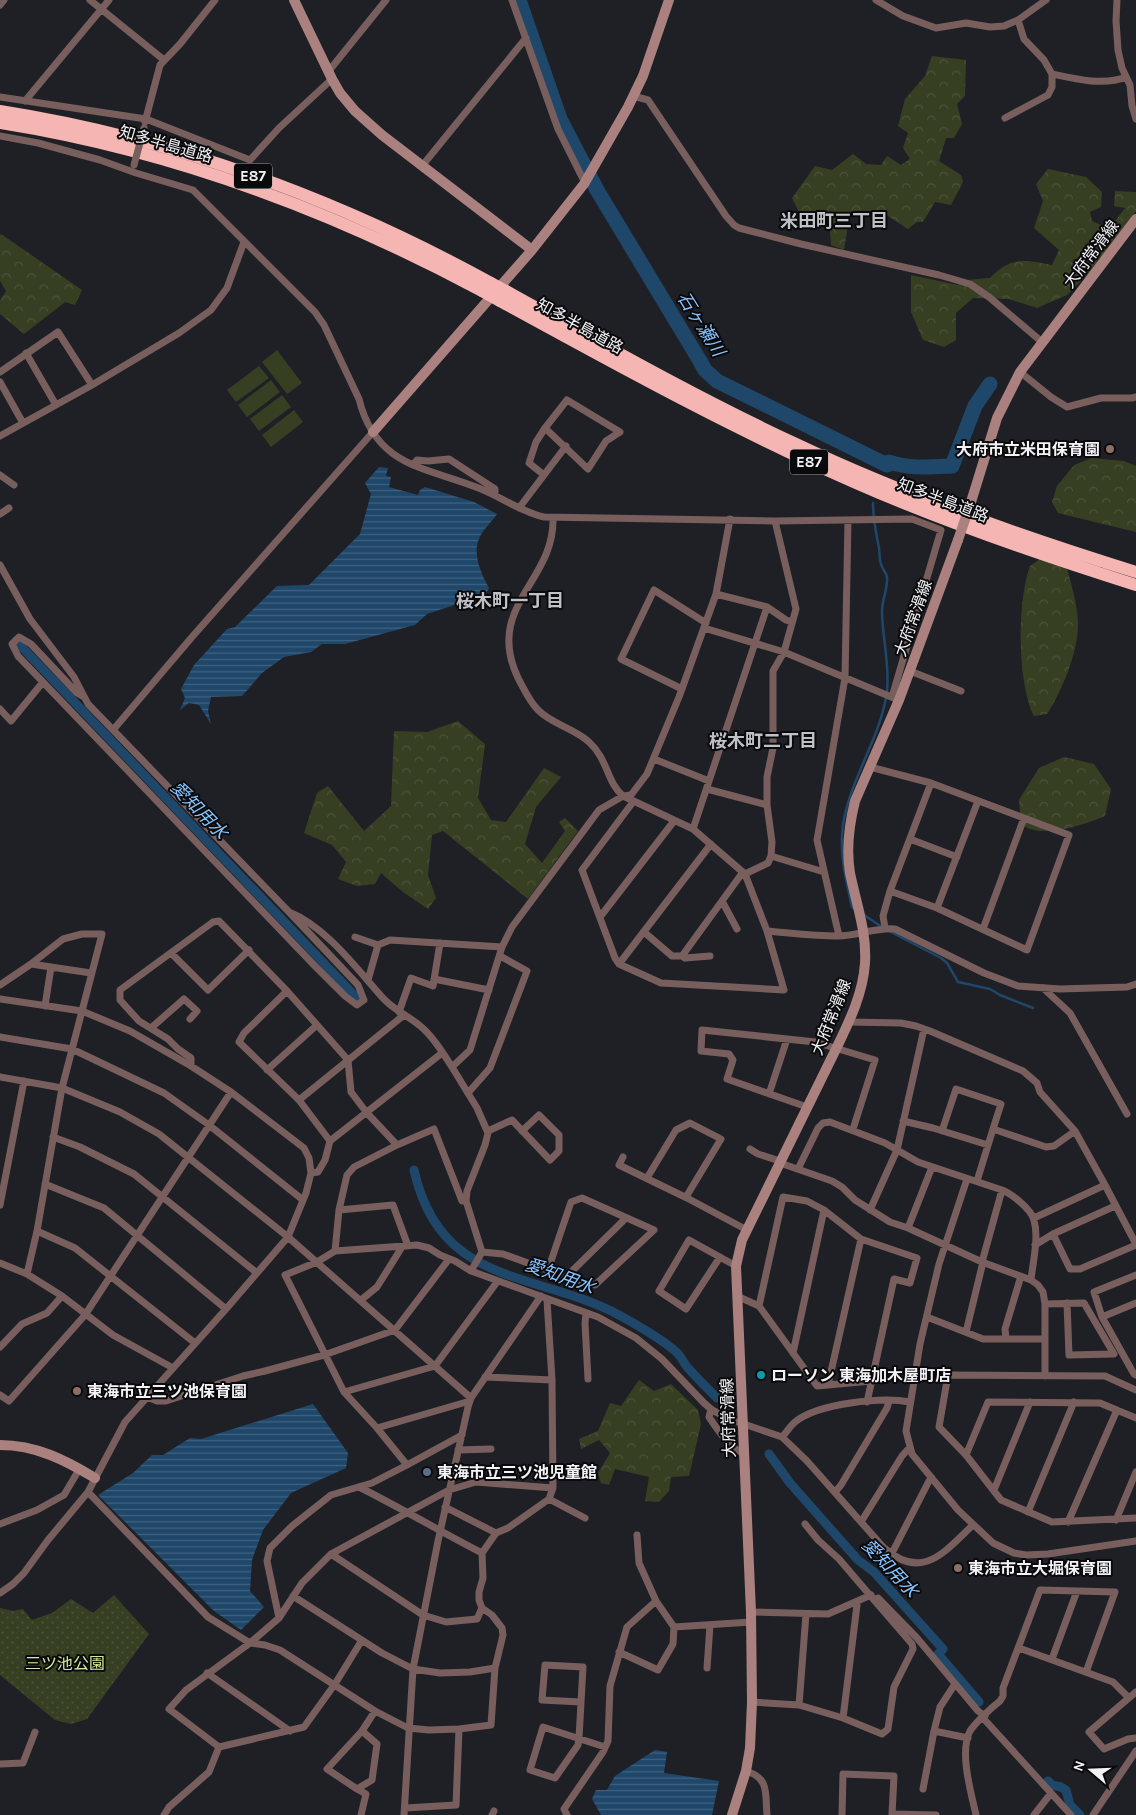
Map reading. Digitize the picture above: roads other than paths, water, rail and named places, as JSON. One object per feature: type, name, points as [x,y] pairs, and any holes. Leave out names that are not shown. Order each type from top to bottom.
[{"type":"highway","name":"知多半島道路","points":[[0,111],[129,138],[240,171],[313,198],[372,223],[503,296],[797,444],[946,507],[1042,543],[1136,572]]},
{"type":"highway","name":"知多半島道路","points":[[0,123],[127,149],[236,181],[368,234],[486,287]]},
{"type":"highway","name":"知多半島道路","points":[[503,296],[711,415],[850,480],[942,519],[1038,554],[1136,585]]},
{"type":"main road","points":[[294,0],[330,75],[346,101],[364,120],[532,250]]},
{"type":"main road","points":[[373,432],[532,250],[586,181],[615,132],[633,96],[669,0]]},
{"type":"main road","name":"大府常滑線","points":[[732,1815],[746,1771],[750,1748],[752,1702],[751,1612],[742,1422],[742,1382],[736,1296],[736,1266],[742,1240],[849,1022],[860,991],[865,961],[864,934],[850,872],[848,843],[855,801],[870,767],[895,698],[910,671],[958,540],[997,418],[1020,372],[1136,219]]},
{"type":"main road","points":[[0,1445],[18,1446],[46,1452],[96,1478]]},
{"type":"street","points":[[0,5],[4,0]]},
{"type":"street","points":[[90,0],[164,60]]},
{"type":"street","points":[[25,101],[109,0]]},
{"type":"street","points":[[136,173],[134,165],[160,65],[180,44],[215,0]]},
{"type":"street","points":[[0,97],[146,119],[250,160],[330,75],[386,0]]},
{"type":"street","points":[[512,0],[558,129],[582,177],[586,181]]},
{"type":"street","points":[[876,0],[903,16],[936,28],[966,23],[990,27],[1004,26],[1018,20],[1046,0]]},
{"type":"street","points":[[1117,0],[1118,50],[1122,68],[1130,85],[1132,106],[1136,119]]},
{"type":"street","points":[[1005,118],[1048,95],[1052,87],[1052,74],[1044,60],[1024,40],[1018,20]]},
{"type":"street","points":[[422,166],[526,38]]},
{"type":"street","points":[[1052,74],[1090,82],[1126,77]]},
{"type":"street","points":[[633,96],[648,100],[734,225],[739,228],[801,244],[939,275],[970,284],[989,297],[1042,342]]},
{"type":"street","points":[[0,136],[38,143],[82,155],[193,190],[315,312],[324,325],[359,399],[362,412],[373,432],[394,456],[413,465],[479,488],[537,515],[553,518],[912,519],[941,530],[895,698],[784,652],[705,625],[654,590],[621,659],[682,689]]},
{"type":"street","points":[[0,436],[178,334],[211,310],[226,288],[244,242]]},
{"type":"street","points":[[0,372],[58,332],[92,385]]},
{"type":"street","points":[[26,354],[56,404]]},
{"type":"street","points":[[1020,372],[1051,397],[1067,407],[1101,398],[1136,397]]},
{"type":"street","points":[[0,382],[23,423]]},
{"type":"street","points":[[544,475],[529,463],[536,442],[545,428],[567,400],[620,432],[606,441],[588,469],[545,428]]},
{"type":"street","points":[[113,730],[198,630],[373,432]]},
{"type":"street","points":[[519,508],[566,446]]},
{"type":"street","points":[[413,465],[417,460],[449,459],[495,489],[495,495]]},
{"type":"street","points":[[0,475],[14,485]]},
{"type":"street","points":[[0,514],[9,508]]},
{"type":"street","points":[[553,518],[553,529],[548,550],[512,618],[508,641],[510,658],[526,693],[536,708],[550,720],[579,734],[594,746],[604,760],[618,792],[633,802],[693,829],[744,873],[767,931],[784,990],[661,983],[619,964],[615,958],[582,870],[633,802]]},
{"type":"street","points":[[452,1067],[470,1050],[502,947],[512,927],[599,810],[623,796],[631,795],[647,774],[682,689],[716,594],[730,519]]},
{"type":"street","points":[[682,956],[744,873],[768,863],[771,856],[772,842],[767,805],[767,777],[773,748],[773,671],[784,652],[796,609],[775,520]]},
{"type":"street","points":[[838,936],[816,840],[845,678],[848,520]]},
{"type":"street","points":[[0,565],[30,619],[74,677],[85,697],[88,704],[358,985],[364,1000],[357,1005],[345,996],[18,656],[12,644],[18,637],[31,644],[77,693],[85,697]]},
{"type":"street","points":[[716,594],[767,608],[792,622]]},
{"type":"street","points":[[693,829],[767,608]]},
{"type":"street","points":[[910,671],[962,691]]},
{"type":"street","points":[[0,709],[12,721],[43,682]]},
{"type":"street","points":[[654,759],[708,785],[767,805]]},
{"type":"street","points":[[870,767],[931,783],[1070,835],[1027,950],[937,908],[890,892]]},
{"type":"street","points":[[885,928],[882,916],[931,783]]},
{"type":"street","points":[[937,908],[978,801]]},
{"type":"street","points":[[983,929],[1024,818]]},
{"type":"street","points":[[600,916],[674,820]]},
{"type":"street","points":[[910,839],[957,857]]},
{"type":"street","points":[[619,964],[710,844]]},
{"type":"street","points":[[771,856],[824,872]]},
{"type":"street","points":[[722,901],[737,929]]},
{"type":"street","points":[[289,912],[314,925],[368,980],[383,999],[420,1026],[452,1067],[488,1131],[485,1145],[467,1191],[466,1200],[481,1253],[473,1269]]},
{"type":"street","points":[[191,1066],[191,1058],[151,1028],[139,1022],[120,1000],[120,990],[213,922],[219,921],[249,950],[348,1060],[351,1092],[367,1113],[397,1145]]},
{"type":"street","points":[[767,931],[838,936],[864,934],[885,928],[895,929],[984,973],[1018,986],[1042,988],[1117,987],[1136,984]]},
{"type":"street","points":[[644,932],[672,956],[682,956],[685,958],[710,956]]},
{"type":"street","points":[[0,985],[63,940],[82,934],[102,934],[62,1088],[37,1231],[27,1274]]},
{"type":"street","points":[[355,937],[378,945],[390,940],[502,947]]},
{"type":"street","points":[[299,1100],[402,1014],[411,978],[433,986],[440,943]]},
{"type":"street","points":[[368,980],[378,945]]},
{"type":"street","points":[[171,953],[208,990],[249,950]]},
{"type":"street","points":[[468,1093],[490,1068],[527,971],[500,956]]},
{"type":"street","points":[[31,964],[91,973]]},
{"type":"street","points":[[45,1006],[51,967]]},
{"type":"street","points":[[434,980],[489,990]]},
{"type":"street","points":[[1042,988],[1070,1012],[1127,1114]]},
{"type":"street","points":[[287,991],[244,1033],[239,1042],[299,1100],[330,1141]]},
{"type":"street","points":[[0,999],[82,1011],[130,1031],[191,1066],[231,1092],[304,1148],[309,1158],[311,1173],[303,1200],[288,1237],[226,1310],[125,1422],[88,1492],[48,1540],[24,1573],[0,1593]]},
{"type":"street","points":[[151,1028],[184,999],[197,1011],[190,1019]]},
{"type":"street","points":[[849,1022],[901,1022],[924,1029],[1023,1071],[1037,1083],[1040,1092],[1075,1131],[1136,1244],[1080,1269],[1070,1269],[1053,1234]]},
{"type":"street","points":[[267,1070],[318,1025]]},
{"type":"street","points":[[870,1210],[897,1150],[924,1029]]},
{"type":"street","points":[[807,1107],[726,1079],[733,1060],[729,1054],[702,1051],[702,1030],[814,1042],[875,1060],[854,1126]]},
{"type":"street","points":[[0,1037],[72,1049],[164,1093],[209,1125],[303,1200]]},
{"type":"street","points":[[769,1094],[787,1039]]},
{"type":"street","points":[[311,1173],[318,1172],[325,1160],[330,1141],[442,1052]]},
{"type":"street","points":[[0,1077],[62,1088],[120,1112],[159,1134],[189,1156],[318,1262],[435,1366],[470,1400]]},
{"type":"street","points":[[0,1205],[24,1081]]},
{"type":"street","points":[[942,1130],[956,1089],[1001,1104],[977,1181]]},
{"type":"street","points":[[0,1395],[9,1401],[85,1315],[231,1092]]},
{"type":"street","points":[[488,1131],[512,1120],[522,1131],[550,1160],[559,1151],[559,1134],[538,1114],[522,1131]]},
{"type":"street","points":[[798,1169],[818,1128],[826,1121],[885,1143],[918,1162],[1002,1190],[1014,1196],[1034,1218],[1035,1245],[1031,1280]]},
{"type":"street","points":[[903,1121],[942,1130],[988,1145]]},
{"type":"street","points":[[647,1178],[676,1130],[690,1123],[721,1139],[686,1197]]},
{"type":"street","points":[[335,1251],[339,1210],[347,1175],[354,1167],[434,1129],[462,1201],[466,1200]]},
{"type":"street","points":[[993,1129],[1046,1146],[1054,1146],[1075,1131]]},
{"type":"street","points":[[53,1137],[80,1147],[134,1174],[257,1273]]},
{"type":"street","points":[[750,1149],[758,1154],[832,1181],[870,1210],[890,1222],[908,1228],[983,1262],[1031,1280],[1043,1292],[1045,1304],[1046,1376]]},
{"type":"street","points":[[622,1157],[619,1165],[686,1197],[747,1230]]},
{"type":"street","points":[[908,1228],[932,1167]]},
{"type":"street","points":[[967,1179],[939,1264],[927,1317],[906,1431],[912,1454],[958,1510],[993,1543],[1014,1553],[1026,1555],[1048,1554],[1136,1541]]},
{"type":"street","points":[[45,1184],[104,1208],[226,1310]]},
{"type":"street","points":[[1034,1218],[1105,1185]]},
{"type":"street","points":[[966,1332],[1002,1190]]},
{"type":"street","points":[[759,1306],[784,1197],[807,1202],[824,1210],[861,1239],[917,1258],[910,1284],[894,1280],[870,1381],[867,1402]]},
{"type":"street","points":[[481,1253],[503,1254],[566,1277],[595,1285],[654,1230],[582,1198],[571,1202],[548,1270]]},
{"type":"street","points":[[339,1210],[393,1204],[405,1246]]},
{"type":"street","points":[[1035,1245],[1053,1234],[1116,1206]]},
{"type":"street","points":[[793,1353],[824,1210]]},
{"type":"street","points":[[566,1277],[626,1218]]},
{"type":"street","points":[[37,1231],[75,1248],[195,1343]]},
{"type":"street","points":[[828,1385],[861,1239]]},
{"type":"street","points":[[720,1257],[686,1309],[659,1291],[689,1240],[720,1257],[736,1266]]},
{"type":"street","points":[[361,1300],[377,1287],[405,1246]]},
{"type":"street","points":[[406,1464],[377,1428],[344,1392],[285,1275],[318,1262],[335,1251],[424,1246],[497,1282],[586,1313],[620,1328],[647,1346],[662,1359],[711,1409],[782,1437],[891,1554],[898,1559],[912,1562],[933,1560],[974,1525]]},
{"type":"street","points":[[147,1397],[157,1401],[166,1401],[243,1376],[324,1354],[395,1330],[448,1258]]},
{"type":"street","points":[[0,1263],[27,1274],[62,1296],[113,1335],[173,1368]]},
{"type":"street","points":[[1136,1275],[1094,1292],[1102,1317],[1136,1375]]},
{"type":"street","points":[[1006,1339],[1005,1330],[1021,1276]]},
{"type":"street","points":[[344,1392],[435,1366],[497,1282]]},
{"type":"street","points":[[0,1347],[22,1324],[47,1313],[62,1296]]},
{"type":"street","points":[[736,1296],[759,1306],[817,1386],[870,1381]]},
{"type":"street","points":[[458,1729],[456,1805],[404,1812],[413,1669],[445,1507],[470,1400],[544,1298]]},
{"type":"street","points":[[331,1554],[423,1615],[446,1622],[477,1620],[482,1608],[479,1592],[483,1578],[482,1553],[496,1534],[508,1528],[549,1499],[553,1488],[552,1380],[544,1298]]},
{"type":"street","points":[[1045,1304],[1067,1303],[1084,1303],[1114,1354],[1069,1355],[1067,1303]]},
{"type":"street","points":[[1102,1317],[1136,1303]]},
{"type":"street","points":[[586,1313],[588,1379]]},
{"type":"street","points":[[927,1317],[982,1339],[1045,1339]]},
{"type":"street","points":[[1136,1390],[1105,1376],[948,1375],[939,1427],[966,1455],[1001,1500],[1052,1522],[1136,1518]]},
{"type":"street","points":[[485,1377],[552,1380]]},
{"type":"street","points":[[377,1428],[470,1400]]},
{"type":"street","points":[[835,1492],[887,1408],[889,1401]]},
{"type":"street","points":[[782,1437],[796,1421],[809,1414],[846,1402],[910,1402]]},
{"type":"street","points":[[966,1455],[988,1402],[1100,1402],[1136,1418]]},
{"type":"street","points":[[994,1490],[1030,1402]]},
{"type":"street","points":[[1028,1512],[1074,1402]]},
{"type":"street","points":[[711,1409],[709,1417],[716,1428],[738,1452],[744,1453]]},
{"type":"street","points":[[1068,1522],[1117,1410]]},
{"type":"street","points":[[280,1618],[267,1561],[270,1548],[292,1526],[331,1495],[372,1483],[462,1435]]},
{"type":"street","points":[[861,1522],[902,1456],[910,1447]]},
{"type":"street","points":[[458,1450],[491,1448]]},
{"type":"street","points":[[0,1524],[37,1510],[64,1495],[80,1468]]},
{"type":"street","points":[[1116,1520],[1136,1472]]},
{"type":"street","points":[[891,1554],[917,1502],[932,1478]]},
{"type":"street","points":[[362,1640],[335,1684],[304,1727],[219,1747],[169,1709],[186,1690],[250,1643],[280,1618],[302,1583],[331,1554],[407,1511],[449,1490],[476,1482],[553,1488]]},
{"type":"street","points":[[359,1487],[407,1511],[482,1553]]},
{"type":"street","points":[[88,1492],[208,1617],[250,1643],[280,1650],[375,1711],[408,1728],[429,1730],[458,1729],[491,1725],[495,1668],[503,1635],[502,1628],[492,1615],[482,1608]]},
{"type":"street","points":[[549,1499],[585,1518]]},
{"type":"street","points":[[445,1507],[496,1534]]},
{"type":"street","points":[[752,1702],[799,1705],[843,1718],[882,1734],[888,1729],[894,1686],[913,1649],[912,1644],[839,1558],[818,1540],[805,1524]]},
{"type":"street","points":[[620,1652],[658,1670],[673,1644],[674,1627],[656,1602],[639,1563],[637,1535]]},
{"type":"street","points":[[976,1815],[966,1764],[968,1738],[971,1730],[1003,1696],[1003,1688],[1040,1590],[1115,1592],[1086,1672]]},
{"type":"street","points":[[1052,1659],[1077,1591]]},
{"type":"street","points":[[293,1596],[382,1654],[413,1669],[440,1673],[470,1672],[495,1668]]},
{"type":"street","points":[[751,1612],[828,1614],[856,1602],[878,1598],[917,1638],[978,1711],[1071,1815]]},
{"type":"street","points":[[567,1815],[564,1809],[606,1747],[608,1741],[610,1686],[627,1626],[656,1602]]},
{"type":"street","points":[[843,1718],[856,1602]]},
{"type":"street","points":[[799,1705],[806,1614]]},
{"type":"street","points":[[674,1627],[751,1622]]},
{"type":"street","points":[[707,1668],[710,1625]]},
{"type":"street","points":[[1019,1648],[1114,1682],[1129,1698]]},
{"type":"street","points":[[581,1702],[542,1700],[545,1665],[583,1667],[579,1738],[578,1745],[555,1778],[530,1770],[543,1727],[579,1738],[606,1747]]},
{"type":"street","points":[[207,1673],[290,1731]]},
{"type":"street","points":[[923,1789],[940,1707],[955,1684]]},
{"type":"street","points":[[1136,1692],[1089,1732],[1104,1749],[1128,1739],[1136,1738]]},
{"type":"street","points":[[361,1815],[366,1794],[327,1769],[362,1731],[375,1711]]},
{"type":"street","points":[[357,1789],[372,1780],[377,1744],[362,1731]]},
{"type":"street","points":[[934,1731],[968,1738]]},
{"type":"street","points":[[0,1764],[23,1764],[35,1732]]},
{"type":"street","points":[[164,1815],[169,1807],[209,1772],[219,1747]]},
{"type":"street","points":[[1093,1815],[1136,1751]]},
{"type":"street","points":[[746,1771],[762,1779],[767,1815]]},
{"type":"street","points":[[842,1815],[843,1774],[894,1776],[892,1814],[936,1815]]},
{"type":"street","points":[[1034,1815],[1048,1797]]},
{"type":"water","points":[[379,467],[388,468],[386,476],[391,477],[389,487],[418,495],[420,490],[425,487],[474,502],[497,514],[482,532],[477,545],[477,558],[489,588],[485,595],[427,614],[415,625],[345,644],[322,644],[311,652],[284,657],[262,673],[242,696],[211,697],[208,711],[211,724],[199,705],[189,703],[180,710],[185,698],[181,689],[194,665],[227,629],[235,627],[277,586],[309,585],[360,534],[371,494],[365,483]]},
{"type":"water","points":[[313,1404],[348,1453],[346,1468],[291,1493],[263,1530],[252,1560],[250,1591],[264,1607],[241,1630],[214,1611],[98,1495],[133,1473],[152,1455],[163,1455],[190,1438],[201,1439]]},
{"type":"water","points":[[655,1750],[667,1752],[664,1773],[719,1781],[712,1815],[601,1815],[592,1799],[596,1790],[607,1790],[615,1776]]},
{"type":"waterway","name":"石ヶ瀬川","points":[[519,0],[560,119],[597,190],[705,370],[717,381],[887,465],[889,462],[920,467],[952,466],[975,406],[990,384]]},
{"type":"waterway","points":[[855,909],[852,907],[844,866],[842,846],[843,825],[852,791],[879,725],[888,681],[882,611],[887,577],[880,560],[873,503]]},
{"type":"waterway","name":"愛知用水","points":[[16,641],[359,1000]]},
{"type":"waterway","points":[[864,915],[882,927]]},
{"type":"waterway","points":[[889,931],[941,958],[947,963],[958,982],[990,989],[1033,1008]]},
{"type":"waterway","name":"愛知用水","points":[[414,1170],[427,1208],[445,1236],[468,1255],[494,1270],[587,1301],[632,1322],[676,1352],[688,1368],[717,1398]]},
{"type":"waterway","name":"愛知用水","points":[[769,1454],[790,1483],[858,1560],[874,1572],[943,1649],[938,1654],[979,1702]]},
{"type":"waterway","name":"愛知用水","points":[[1048,1781],[1052,1785],[1066,1790],[1070,1805],[1080,1815]]},
{"type":"place","name":"大府市立米田保育園","points":[[1110,449]]},
{"type":"place","name":"ローソン 東海加木屋町店","points":[[761,1375]]},
{"type":"place","name":"東海市立三ツ池保育園","points":[[77,1391]]},
{"type":"place","name":"東海市立三ツ池児童館","points":[[427,1472]]},
{"type":"place","name":"東海市立大堀保育園","points":[[958,1568]]},
{"type":"district","name":"米田町三丁目","points":[[834,221]]},
{"type":"district","name":"桜木町一丁目","points":[[510,601]]},
{"type":"district","name":"桜木町二丁目","points":[[763,741]]},
{"type":"park label","name":"三ツ池公園","points":[[65,1663]]}]
